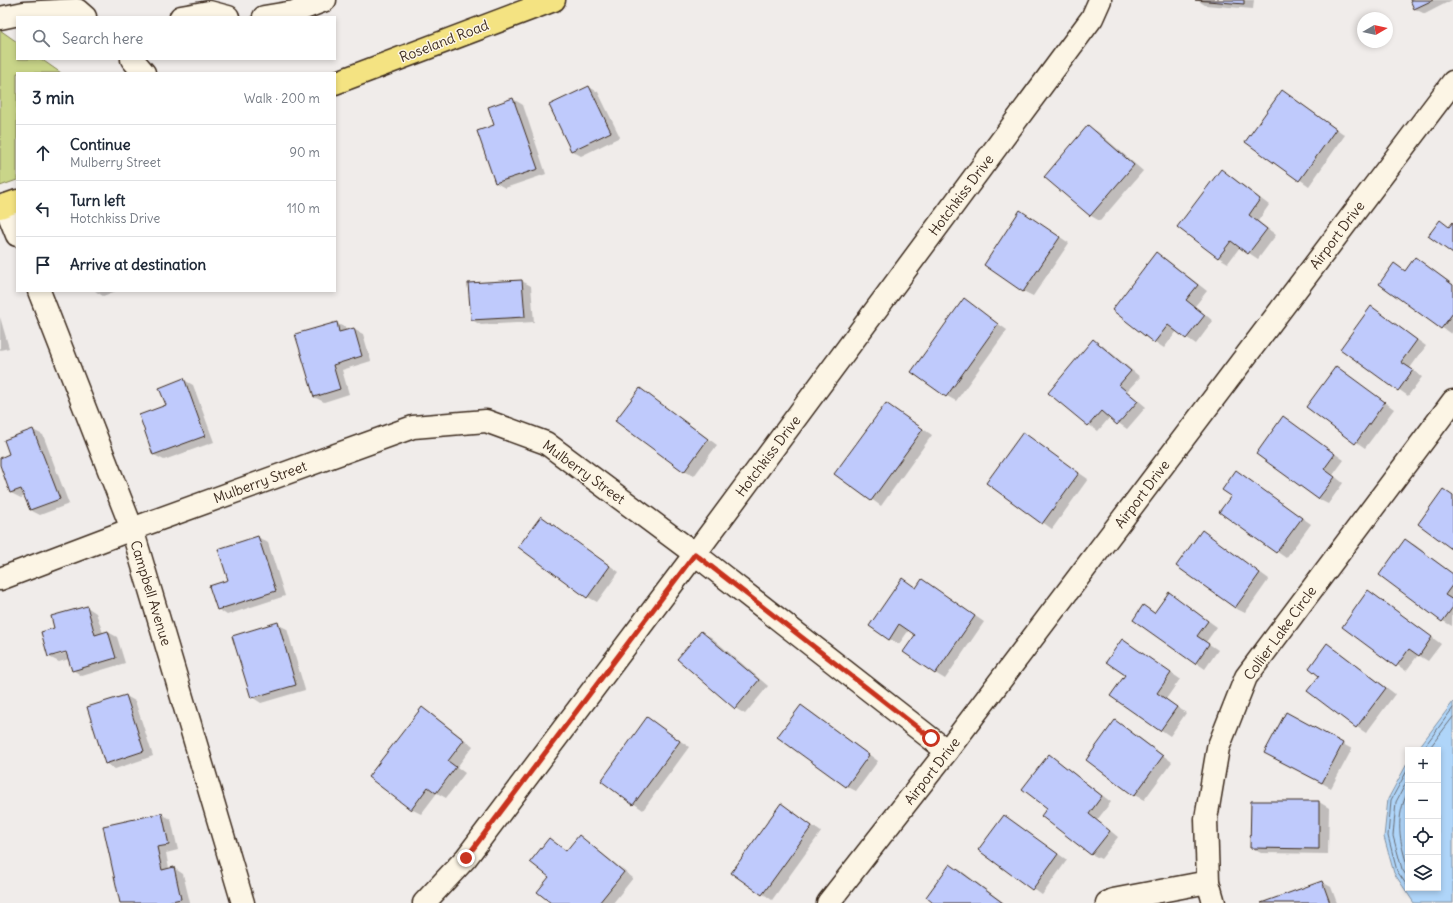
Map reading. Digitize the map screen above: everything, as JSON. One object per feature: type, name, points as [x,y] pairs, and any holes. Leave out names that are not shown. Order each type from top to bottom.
[{"type":"main road","name":"Roseland Road","points":[[336,83],[554,0]]},
{"type":"street","points":[[270,16],[294,12],[325,0]]},
{"type":"street","name":"Hotchkiss Drive","points":[[424,903],[466,858],[695,554],[1092,18],[1100,0]]},
{"type":"street","points":[[0,18],[24,13],[77,10],[84,16]]},
{"type":"street","points":[[187,16],[209,12],[224,16]]},
{"type":"street","points":[[134,60],[143,72]]},
{"type":"street","name":"Airport Drive","points":[[828,903],[947,751],[1453,82]]},
{"type":"street","points":[[7,204],[16,232]]},
{"type":"street","name":"Campbell Avenue","points":[[39,292],[132,529],[243,903]]},
{"type":"street","name":"Collier Lake Circle","points":[[1214,903],[1208,882],[1206,819],[1218,748],[1246,677],[1453,401]]},
{"type":"street","name":"Mulberry Street","points":[[0,579],[413,426],[486,420],[546,443],[695,554],[947,751]]},
{"type":"street","points":[[1107,903],[1113,900],[1208,882]]},
{"type":"green space","points":[[0,30],[16,41],[16,60],[42,60],[60,72],[16,72],[16,180],[0,186]]},
{"type":"water","points":[[1453,702],[1453,903],[1414,903],[1406,891],[1441,891],[1441,747],[1419,747]]},
{"type":"water","points":[[1405,768],[1405,890],[1394,873],[1384,837],[1388,799]]},
{"type":"building","points":[[1195,0],[1244,0],[1244,4]]},
{"type":"building","points":[[1410,0],[1433,0],[1414,9]]},
{"type":"building","points":[[589,86],[611,132],[571,151],[549,105]]},
{"type":"building","points":[[1282,90],[1336,129],[1299,181],[1245,142]]},
{"type":"building","points":[[513,98],[538,169],[495,183],[477,131],[494,125],[488,107]]},
{"type":"building","points":[[1088,125],[1134,165],[1090,216],[1044,177]]},
{"type":"building","points":[[1221,169],[1260,199],[1249,215],[1267,229],[1248,254],[1231,241],[1218,258],[1177,227]]},
{"type":"building","points":[[1020,210],[1060,237],[1023,292],[984,265]]},
{"type":"building","points":[[1440,220],[1449,227],[1453,222],[1453,254],[1428,236]]},
{"type":"building","points":[[1156,252],[1198,285],[1186,300],[1205,315],[1186,339],[1168,325],[1154,343],[1112,310]]},
{"type":"building","points":[[1415,257],[1453,285],[1453,313],[1441,329],[1379,284],[1394,263],[1405,271]]},
{"type":"building","points":[[522,280],[525,317],[471,320],[468,283]]},
{"type":"building","points":[[964,298],[998,324],[946,397],[911,372]]},
{"type":"building","points":[[1371,306],[1417,340],[1401,362],[1413,370],[1398,391],[1340,349]]},
{"type":"building","points":[[337,322],[339,332],[354,328],[362,356],[333,365],[340,389],[314,397],[295,334]]},
{"type":"building","points":[[1093,339],[1131,371],[1119,385],[1138,401],[1117,425],[1101,411],[1088,426],[1048,393]]},
{"type":"building","points":[[1336,366],[1385,402],[1355,444],[1306,407]]},
{"type":"building","points":[[184,378],[205,436],[153,455],[139,415],[166,405],[159,388]]},
{"type":"building","points":[[640,388],[708,439],[684,472],[615,421]]},
{"type":"building","points":[[886,403],[923,429],[871,501],[834,474]]},
{"type":"building","points":[[1283,416],[1335,454],[1324,469],[1335,477],[1318,499],[1256,454]]},
{"type":"building","points":[[33,429],[60,499],[30,510],[21,489],[10,493],[0,465],[0,458],[9,454],[4,440]]},
{"type":"building","points":[[1023,432],[1079,473],[1042,524],[986,483]]},
{"type":"building","points":[[1236,470],[1302,518],[1276,553],[1219,512],[1231,496],[1222,490]]},
{"type":"building","points":[[1443,489],[1453,496],[1453,550],[1418,524]]},
{"type":"building","points":[[541,516],[610,566],[587,598],[518,547]]},
{"type":"building","points":[[1202,530],[1260,573],[1235,608],[1176,566]]},
{"type":"building","points":[[258,536],[276,591],[217,610],[209,586],[228,580],[218,549]]},
{"type":"building","points":[[1405,539],[1453,574],[1453,584],[1445,595],[1453,600],[1453,607],[1442,622],[1379,575]]},
{"type":"building","points":[[902,578],[916,588],[922,579],[975,616],[935,674],[903,652],[915,635],[899,624],[889,640],[869,626]]},
{"type":"building","points":[[1368,590],[1432,637],[1419,656],[1409,649],[1396,667],[1342,627]]},
{"type":"building","points":[[1169,592],[1208,621],[1197,636],[1209,644],[1195,664],[1133,620],[1143,605],[1154,613]]},
{"type":"building","points":[[87,606],[95,635],[108,631],[116,658],[72,671],[66,652],[48,657],[41,632],[54,628],[51,616]]},
{"type":"building","points":[[278,622],[296,685],[251,698],[232,636]]},
{"type":"building","points":[[701,631],[759,680],[735,709],[677,659]]},
{"type":"building","points":[[1122,639],[1171,673],[1157,693],[1177,707],[1160,731],[1110,696],[1125,675],[1106,662]]},
{"type":"building","points":[[1327,643],[1386,688],[1356,728],[1307,691],[1319,676],[1309,668]]},
{"type":"building","points":[[126,695],[144,751],[105,764],[87,707]]},
{"type":"building","points":[[801,705],[869,755],[846,787],[777,737]]},
{"type":"building","points":[[422,707],[464,740],[448,761],[456,767],[436,793],[428,787],[411,810],[368,777]]},
{"type":"building","points":[[1286,712],[1343,743],[1322,783],[1264,753]]},
{"type":"building","points":[[647,717],[680,741],[633,805],[601,781]]},
{"type":"building","points":[[1115,720],[1163,756],[1134,796],[1086,760]]},
{"type":"building","points":[[1049,754],[1102,796],[1089,814],[1110,831],[1091,855],[1041,816],[1047,808],[1022,789]]},
{"type":"building","points":[[1251,801],[1319,801],[1319,849],[1250,848]]},
{"type":"building","points":[[781,803],[812,826],[762,895],[731,873]]},
{"type":"building","points":[[162,813],[169,845],[157,847],[162,870],[174,867],[181,899],[162,903],[120,903],[103,826]]},
{"type":"building","points":[[1004,815],[1058,854],[1032,890],[978,850]]},
{"type":"building","points":[[579,835],[624,872],[599,903],[551,903],[537,892],[549,877],[530,862],[549,838],[566,851]]},
{"type":"building","points":[[950,864],[1003,903],[933,903],[926,897]]},
{"type":"building","points":[[1322,881],[1330,903],[1261,903]]},
{"type":"route","points":[[466,858],[695,554],[931,738]]}]
